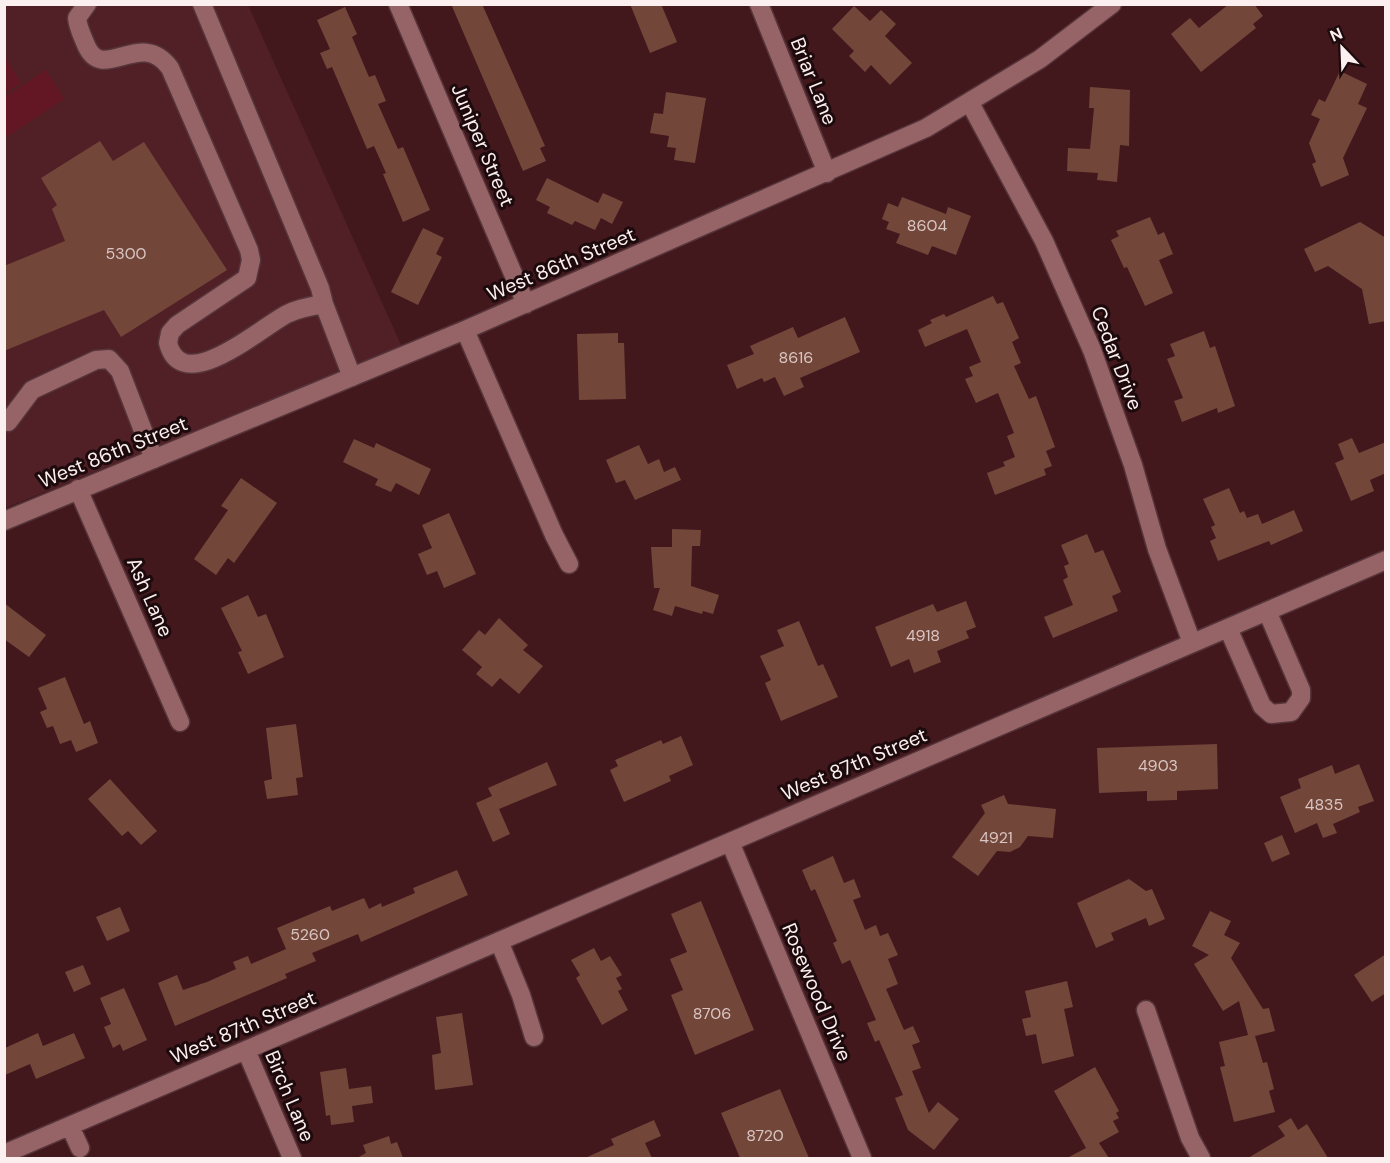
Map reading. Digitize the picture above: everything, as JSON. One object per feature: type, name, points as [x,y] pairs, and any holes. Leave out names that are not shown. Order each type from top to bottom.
[{"type":"street","points":[[87,4],[77,18],[78,27],[93,56],[100,61],[144,51],[160,57],[170,68],[249,250],[251,260],[247,278],[177,325],[170,333],[168,343],[177,361],[186,366],[206,363],[284,315],[324,304]]},
{"type":"street","points":[[202,4],[320,288],[352,378]]},
{"type":"street","name":"Juniper Street","points":[[398,4],[526,304]]},
{"type":"street","name":"Briar Lane","points":[[759,4],[827,173]]},
{"type":"street","name":"West 86th Street","points":[[4,520],[465,330],[926,128],[1040,59],[1112,4]]},
{"type":"street","name":"Cedar Drive","points":[[970,103],[1044,241],[1092,350],[1134,465],[1157,549],[1192,643]]},
{"type":"street","points":[[465,330],[554,535],[569,564]]},
{"type":"street","points":[[8,422],[32,390],[96,360],[109,359],[120,371],[154,459]]},
{"type":"street","name":"Ash Lane","points":[[78,489],[180,722]]},
{"type":"street","name":"West 87th Street","points":[[4,1154],[1386,560]]},
{"type":"street","points":[[1228,628],[1262,706],[1271,714],[1291,712],[1301,698],[1301,690],[1267,611]]},
{"type":"street","name":"Rosewood Drive","points":[[730,842],[862,1158]]},
{"type":"street","points":[[499,941],[521,995],[534,1036]]},
{"type":"street","points":[[1146,1010],[1190,1138],[1201,1158]]},
{"type":"street","name":"Birch Lane","points":[[246,1050],[292,1158]]},
{"type":"street","points":[[70,1126],[80,1148]]},
{"type":"shaded area","points":[[5,5],[248,5],[402,347],[5,508]]},
{"type":"shaded area","points":[[5,57],[21,83],[4,93]]},
{"type":"shaded area","points":[[46,70],[64,99],[5,138],[5,97]]},
{"type":"building","points":[[451,4],[482,4],[545,146],[540,148],[546,161],[523,171]]},
{"type":"building","points":[[630,4],[661,4],[677,42],[650,53]]},
{"type":"building","points":[[1229,4],[1254,4],[1263,16],[1253,24],[1256,28],[1201,72],[1171,34],[1190,18],[1199,28]]},
{"type":"building","points":[[854,6],[870,21],[881,10],[896,24],[885,36],[912,63],[890,85],[871,65],[865,72],[849,56],[854,51],[832,29]]},
{"type":"building","points":[[345,7],[357,34],[352,37],[369,77],[375,75],[386,101],[378,104],[398,149],[403,147],[430,210],[403,222],[374,146],[367,149],[332,67],[327,69],[320,53],[330,49],[317,20]]},
{"type":"building","points":[[1340,71],[1367,84],[1358,104],[1367,108],[1343,158],[1349,175],[1321,187],[1312,164],[1316,162],[1309,143],[1320,119],[1311,115],[1319,99],[1325,102]]},
{"type":"building","points":[[1090,87],[1130,90],[1129,146],[1120,145],[1117,182],[1097,180],[1098,173],[1067,171],[1068,148],[1090,149],[1094,108],[1089,108]]},
{"type":"building","points":[[666,92],[706,98],[695,163],[674,160],[676,148],[667,147],[669,136],[650,133],[654,113],[663,114]]},
{"type":"building","points":[[100,141],[113,161],[144,142],[227,270],[121,337],[104,310],[4,351],[4,266],[65,241],[52,209],[57,205],[41,178]]},
{"type":"building","points":[[547,178],[598,203],[603,193],[623,202],[612,224],[601,218],[595,230],[575,221],[572,225],[547,213],[550,207],[536,200]]},
{"type":"building","points":[[902,197],[946,214],[948,207],[971,216],[956,255],[932,246],[928,255],[896,243],[900,234],[886,229],[889,222],[882,219],[888,203],[898,207]]},
{"type":"building","points":[[1150,217],[1158,235],[1164,232],[1173,254],[1159,260],[1173,293],[1145,306],[1127,267],[1124,268],[1111,240],[1119,236],[1116,231]]},
{"type":"building","points":[[1360,222],[1386,238],[1386,321],[1369,324],[1362,289],[1328,266],[1315,272],[1304,249]]},
{"type":"building","points":[[423,228],[444,238],[436,254],[442,257],[418,305],[391,292]]},
{"type":"building","points":[[993,296],[997,304],[1003,302],[1019,338],[1012,342],[1021,363],[1014,366],[1029,399],[1036,396],[1055,447],[1046,451],[1052,466],[1044,469],[1046,475],[995,495],[987,473],[1005,466],[1003,462],[1015,457],[1007,436],[1014,433],[998,393],[976,403],[965,379],[973,376],[969,367],[981,362],[967,329],[925,347],[918,330],[932,323],[930,320],[944,314],[946,317]]},
{"type":"building","points":[[845,317],[860,352],[800,378],[804,387],[784,396],[775,377],[764,382],[762,378],[737,389],[727,365],[754,354],[750,346],[793,327],[798,338]]},
{"type":"building","points":[[1204,331],[1210,348],[1215,346],[1235,406],[1218,413],[1217,408],[1182,422],[1174,401],[1183,398],[1167,359],[1175,356],[1170,344]]},
{"type":"building","points":[[618,333],[618,343],[624,343],[626,399],[579,400],[577,334]]},
{"type":"building","points":[[1352,438],[1359,453],[1386,442],[1386,473],[1370,480],[1374,491],[1351,501],[1335,463],[1344,459],[1338,444]]},
{"type":"building","points":[[354,439],[374,448],[376,443],[431,469],[419,495],[396,483],[391,492],[375,485],[378,479],[343,462]]},
{"type":"building","points":[[639,445],[648,464],[659,459],[664,472],[675,467],[681,480],[635,500],[625,480],[616,483],[606,460]]},
{"type":"building","points":[[241,478],[277,503],[234,563],[228,558],[216,575],[194,559],[228,510],[221,506]]},
{"type":"building","points":[[1229,488],[1240,513],[1244,511],[1247,518],[1258,514],[1262,524],[1294,510],[1303,531],[1271,545],[1269,541],[1218,561],[1210,541],[1216,538],[1211,527],[1215,525],[1203,499]]},
{"type":"building","points":[[449,513],[476,574],[444,588],[437,571],[427,575],[418,554],[432,548],[422,525]]},
{"type":"building","points":[[672,529],[701,530],[700,546],[692,546],[691,586],[719,595],[713,614],[703,611],[702,614],[675,606],[672,616],[653,610],[660,588],[654,588],[651,547],[672,547]]},
{"type":"building","points":[[1087,534],[1095,553],[1103,550],[1121,592],[1112,596],[1118,611],[1053,638],[1044,617],[1073,605],[1063,580],[1068,577],[1064,566],[1069,564],[1061,545]]},
{"type":"building","points":[[248,595],[258,617],[266,614],[284,657],[248,674],[238,652],[242,651],[221,608]]},
{"type":"building","points":[[966,601],[976,627],[966,631],[969,638],[937,651],[941,662],[914,673],[909,659],[891,667],[875,627],[933,604],[937,612]]},
{"type":"building","points":[[4,603],[46,635],[29,657],[4,639]]},
{"type":"building","points":[[499,618],[528,645],[523,650],[543,666],[519,694],[500,678],[492,687],[476,674],[482,667],[462,650],[479,630],[485,635]]},
{"type":"building","points":[[799,621],[818,666],[823,664],[838,697],[781,721],[765,683],[771,680],[760,656],[784,646],[777,630]]},
{"type":"building","points":[[65,677],[84,724],[90,721],[98,743],[76,752],[71,740],[60,744],[53,726],[47,728],[40,712],[47,709],[38,688]]},
{"type":"building","points":[[296,724],[303,777],[296,778],[298,795],[267,799],[264,781],[272,779],[266,728]]},
{"type":"building","points":[[681,736],[693,765],[669,776],[671,781],[624,802],[610,770],[618,766],[615,760],[661,740],[663,744]]},
{"type":"building","points":[[1217,744],[1218,789],[1177,791],[1177,800],[1147,801],[1147,791],[1099,793],[1097,748]]},
{"type":"building","points":[[547,762],[557,785],[499,809],[510,834],[493,842],[476,803],[492,796],[488,788]]},
{"type":"building","points":[[1359,764],[1374,801],[1358,807],[1360,812],[1333,824],[1337,833],[1323,838],[1317,823],[1295,833],[1280,797],[1301,788],[1298,779],[1332,765],[1335,774]]},
{"type":"building","points":[[110,779],[157,831],[141,845],[128,831],[122,836],[88,799]]},
{"type":"building","points":[[1004,795],[1008,804],[1056,809],[1053,838],[1028,836],[1020,847],[1010,852],[997,851],[978,876],[952,857],[985,813],[981,805]]},
{"type":"building","points":[[1282,835],[1290,854],[1272,862],[1264,843]]},
{"type":"building","points":[[833,856],[844,883],[854,879],[861,897],[853,900],[865,930],[876,925],[880,936],[888,933],[898,955],[888,959],[898,984],[886,989],[904,1030],[913,1026],[920,1042],[912,1045],[921,1068],[912,1071],[929,1113],[938,1102],[959,1119],[934,1150],[908,1130],[895,1098],[903,1095],[879,1040],[875,1042],[867,1023],[876,1020],[850,960],[842,964],[833,943],[837,941],[815,889],[811,891],[802,870]]},
{"type":"building","points":[[457,870],[468,895],[361,942],[358,934],[312,953],[316,961],[285,974],[287,978],[175,1026],[158,983],[177,975],[183,990],[207,982],[236,969],[233,962],[248,956],[251,964],[286,949],[277,928],[330,906],[332,911],[364,898],[369,909],[381,903],[382,907],[415,893],[413,888]]},
{"type":"building","points":[[1129,879],[1146,891],[1152,889],[1165,919],[1149,926],[1146,918],[1111,933],[1114,940],[1096,948],[1077,903]]},
{"type":"building","points":[[701,901],[754,1030],[695,1055],[671,995],[683,990],[670,959],[687,952],[671,914]]},
{"type":"building","points":[[120,907],[130,931],[107,941],[96,917]]},
{"type":"building","points":[[1210,911],[1231,921],[1224,935],[1240,943],[1231,958],[1263,1009],[1269,1008],[1275,1031],[1255,1036],[1263,1063],[1267,1062],[1274,1089],[1269,1091],[1275,1112],[1234,1122],[1220,1067],[1225,1066],[1219,1042],[1248,1035],[1239,1001],[1223,1011],[1194,964],[1209,955],[1192,946]]},
{"type":"building","points":[[594,948],[601,961],[610,956],[622,975],[616,978],[622,989],[618,991],[628,1010],[602,1025],[576,978],[580,975],[571,960]]},
{"type":"building","points":[[1386,954],[1386,993],[1372,1002],[1354,975]]},
{"type":"building","points":[[83,965],[91,984],[74,992],[65,972]]},
{"type":"building","points":[[1067,981],[1073,1007],[1064,1009],[1074,1056],[1042,1064],[1036,1034],[1026,1036],[1022,1019],[1031,1017],[1025,991]]},
{"type":"building","points":[[124,988],[147,1040],[123,1051],[120,1044],[113,1048],[104,1027],[111,1024],[100,998]]},
{"type":"building","points":[[462,1013],[473,1085],[435,1090],[432,1055],[441,1053],[436,1017]]},
{"type":"building","points":[[38,1033],[43,1046],[74,1033],[85,1058],[36,1079],[30,1064],[5,1075],[5,1048]]},
{"type":"building","points":[[1095,1067],[1119,1111],[1116,1113],[1119,1118],[1113,1121],[1119,1132],[1099,1143],[1109,1158],[1067,1158],[1086,1148],[1054,1091]]},
{"type":"building","points":[[346,1068],[349,1089],[371,1086],[373,1103],[352,1106],[354,1122],[331,1125],[330,1115],[326,1116],[320,1072]]},
{"type":"building","points":[[780,1089],[809,1158],[740,1158],[721,1113]]},
{"type":"building","points":[[1291,1118],[1298,1130],[1307,1124],[1328,1158],[1248,1158],[1285,1136],[1278,1126]]},
{"type":"building","points":[[654,1120],[661,1136],[645,1143],[652,1158],[585,1158],[614,1145],[611,1139]]},
{"type":"building","points":[[389,1136],[391,1144],[397,1142],[403,1158],[357,1158],[366,1153],[363,1145]]}]
